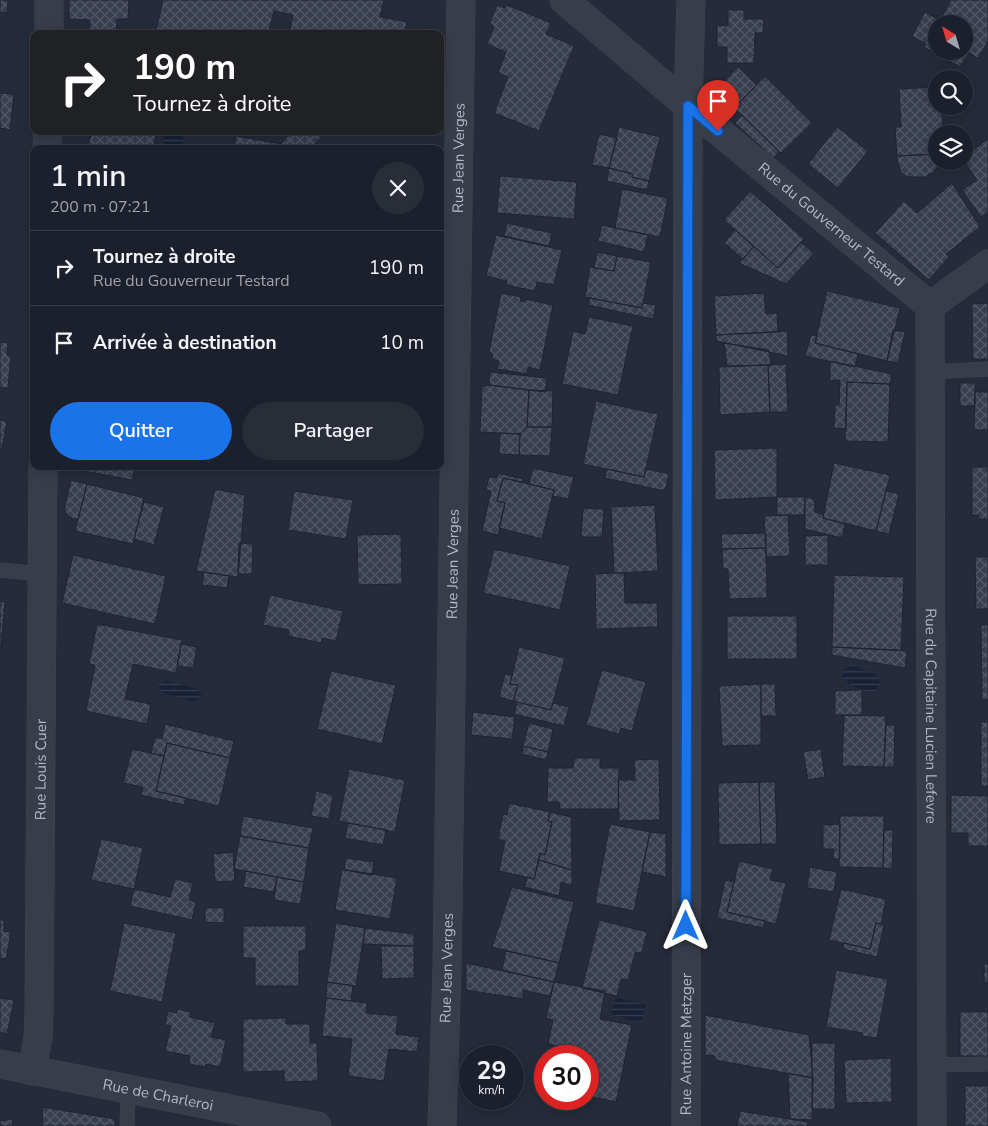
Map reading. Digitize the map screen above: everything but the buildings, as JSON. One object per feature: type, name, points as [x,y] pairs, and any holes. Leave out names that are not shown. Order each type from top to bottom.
[{"type":"street","points":[[49,0],[49,30]]},
{"type":"street","name":"Rue Jean Verges","points":[[442,1126],[448,969],[461,0]]},
{"type":"street","name":"Rue du Gouverneur Testard","points":[[564,0],[688,106],[930,306]]},
{"type":"street","name":"Rue Antoine Metzger","points":[[686,1126],[688,106],[690,0]]},
{"type":"street","points":[[930,306],[988,264]]},
{"type":"street","name":"Rue du Capitaine Lucien Lefevre","points":[[930,306],[932,1126]]},
{"type":"street","name":"Rue Louis Cuer","points":[[32,1071],[37,1047],[39,1014],[42,840],[41,574],[43,470]]},
{"type":"street","name":"Rue de Charleroi","points":[[0,1064],[317,1126]]},
{"type":"lane","points":[[930,372],[988,370]]},
{"type":"lane","points":[[0,570],[41,574]]},
{"type":"lane","points":[[931,1065],[988,1064]]},
{"type":"lane","points":[[127,1126],[128,1090]]},
{"type":"water","points":[[163,135],[183,135],[183,145],[164,145]]},
{"type":"water","points":[[853,665],[876,675],[881,682],[876,691],[871,692],[857,688],[842,676],[845,669]]},
{"type":"water","points":[[166,681],[198,689],[202,696],[193,702],[161,692],[158,685]]},
{"type":"water","points":[[616,997],[646,1005],[641,1023],[611,1014]]},
{"type":"route","points":[[686,926],[688,106],[718,131]]}]
